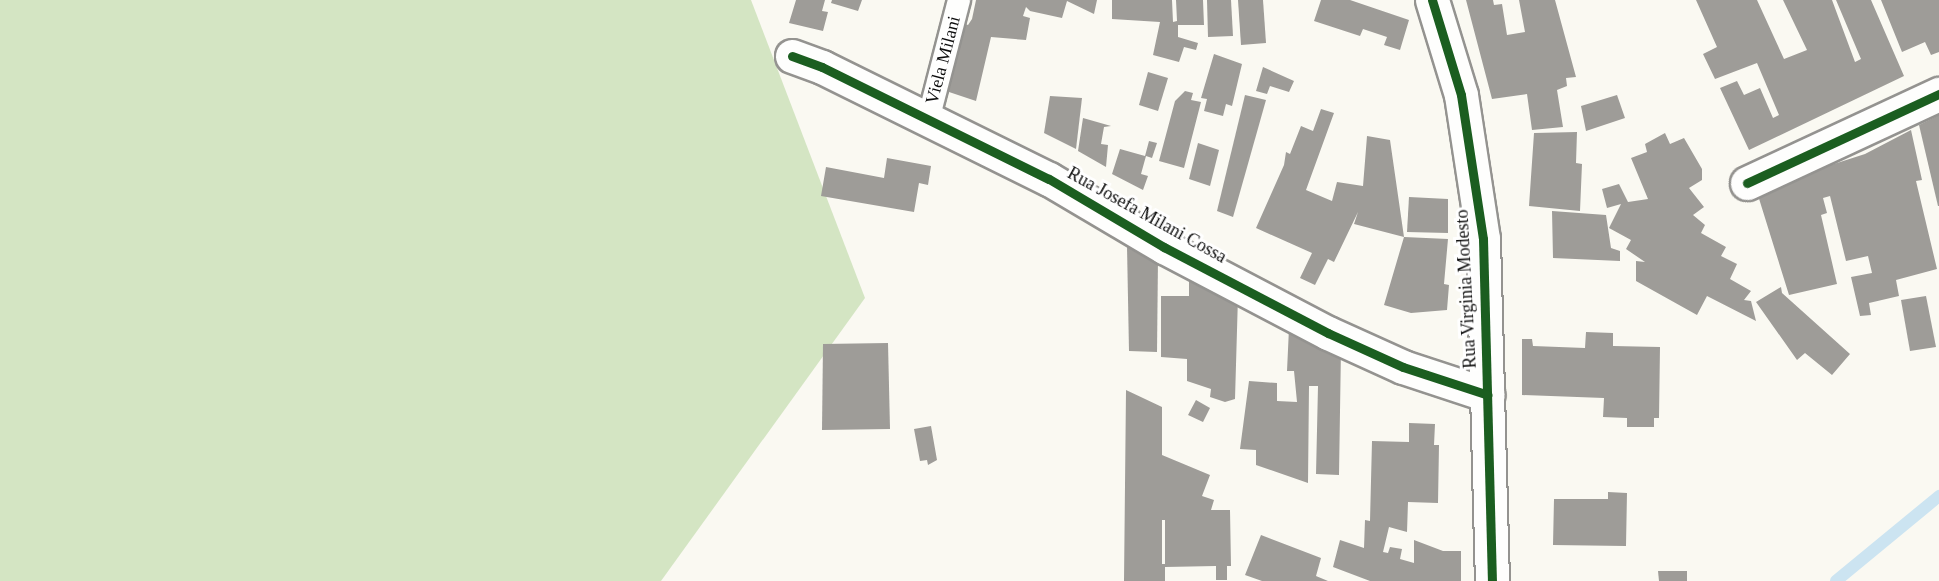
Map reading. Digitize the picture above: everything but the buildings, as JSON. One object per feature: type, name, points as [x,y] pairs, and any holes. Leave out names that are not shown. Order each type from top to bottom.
[{"type":"street","name":"Rua Virginia Modesto","points":[[1432,0],[1461,95],[1472,154],[1483,239],[1492,581]]},
{"type":"street","name":"Rua Josefa Milani Cossa","points":[[792,56],[1049,179],[1164,247],[1328,333],[1403,367],[1488,395]]},
{"type":"street","points":[[1747,183],[1939,94]]},
{"type":"lane","name":"Viela Milani","points":[[928,120],[959,0]]},
{"type":"green space","points":[[0,0],[751,0],[865,298],[661,581],[0,581]]},
{"type":"waterway","points":[[1836,581],[1939,496]]},
{"type":"cycle path","points":[[1432,0],[1461,95],[1483,239],[1492,581]]},
{"type":"cycle path","points":[[792,56],[822,67],[1049,179],[1164,247],[1328,333],[1403,367],[1488,395]]},
{"type":"cycle path","points":[[1747,183],[1939,94]]}]
